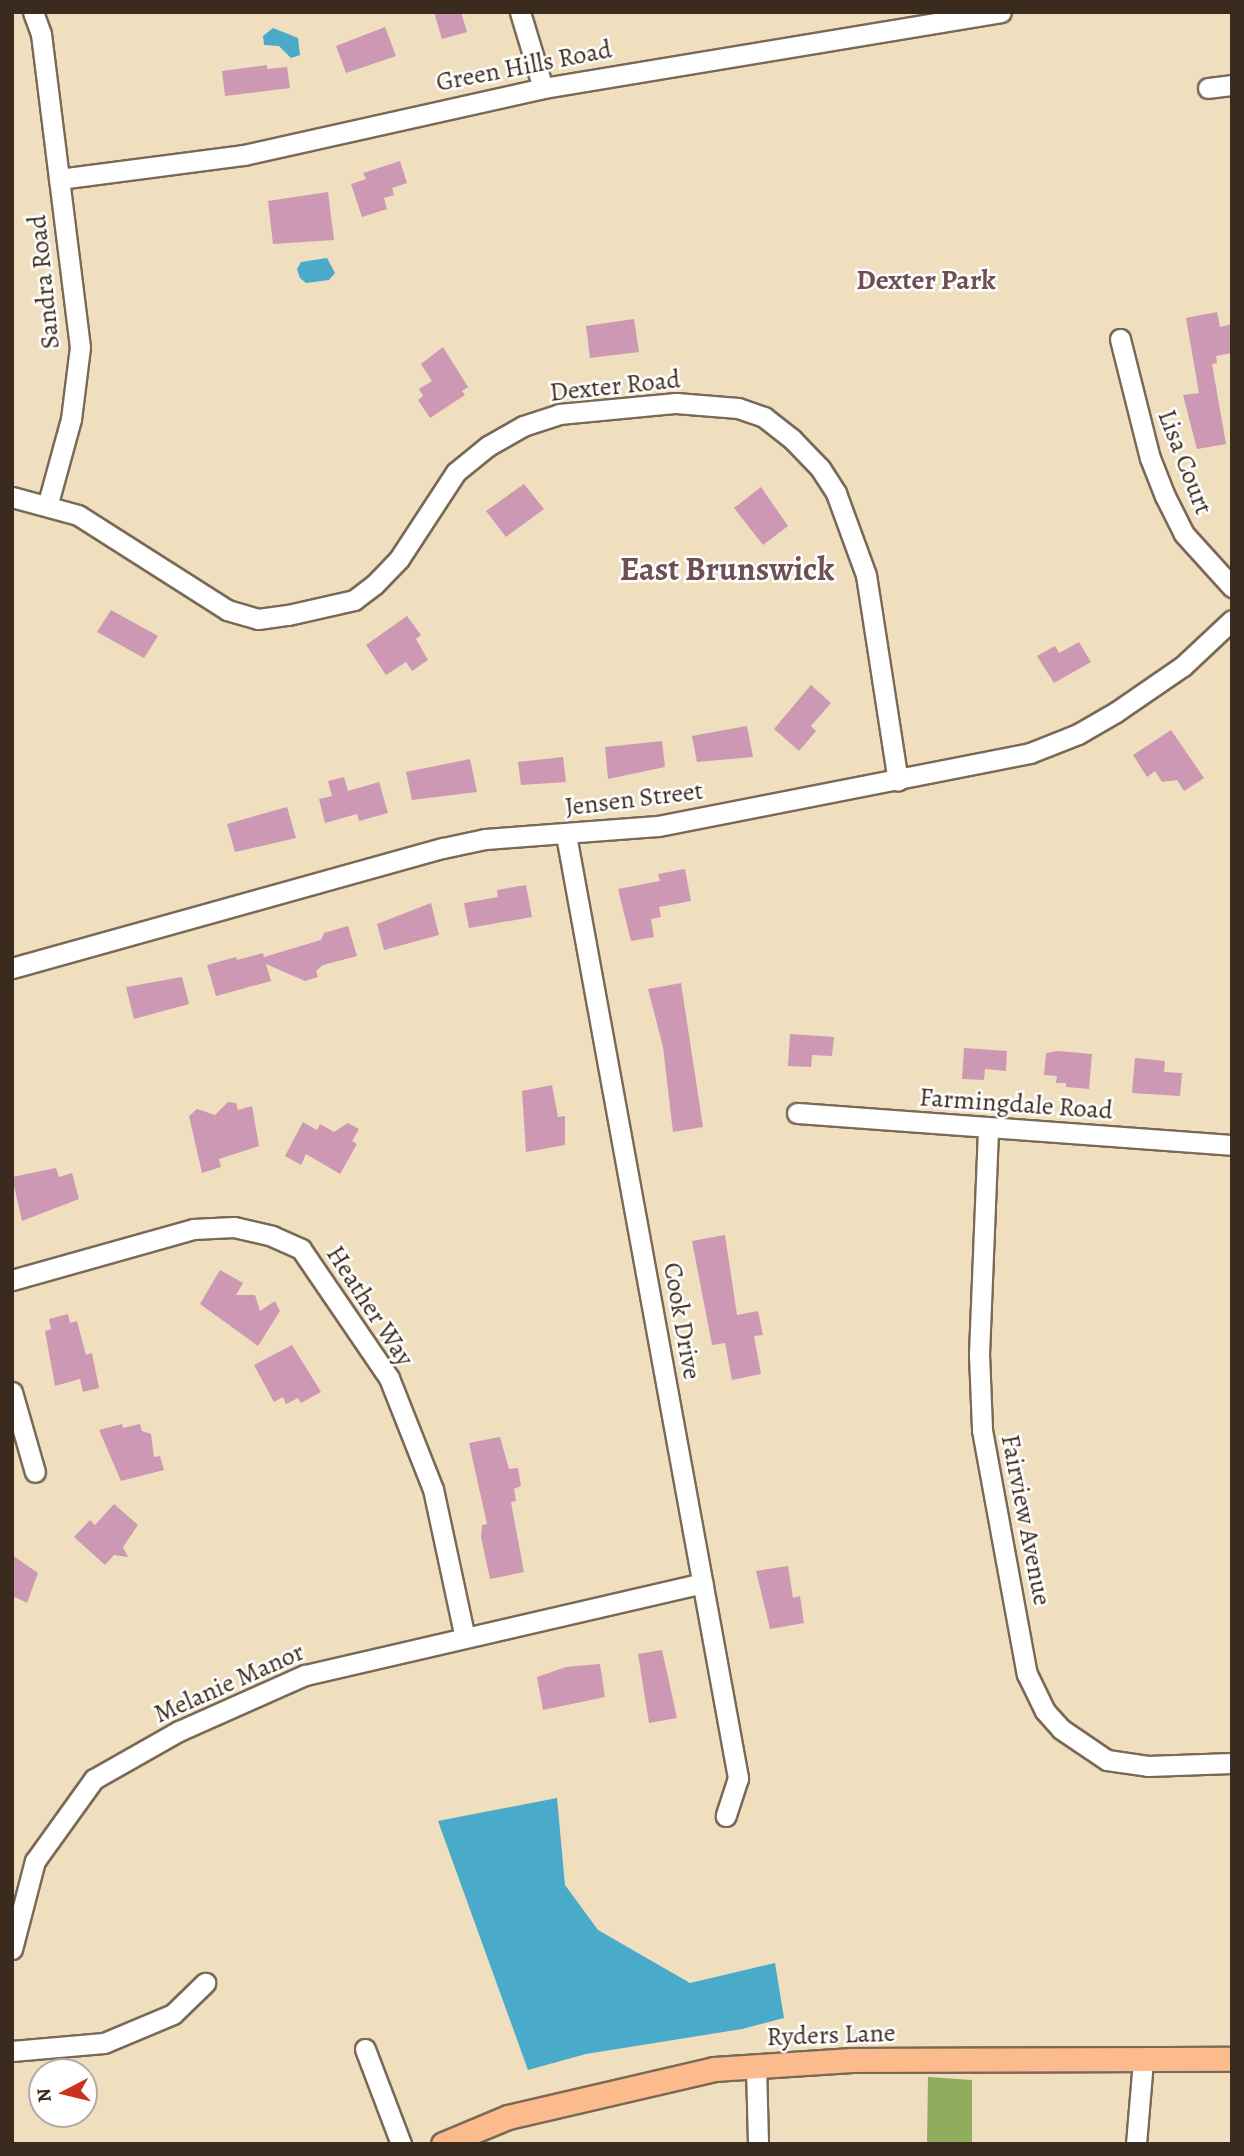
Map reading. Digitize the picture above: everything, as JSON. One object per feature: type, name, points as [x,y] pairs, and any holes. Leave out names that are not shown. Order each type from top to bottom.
[{"type":"main road","name":"Ryders Lane","points":[[443,2144],[508,2118],[714,2069],[852,2060],[1232,2059]]},
{"type":"street","name":"Sandra Road","points":[[33,12],[41,34],[80,347],[71,419],[48,503]]},
{"type":"street","points":[[520,12],[543,88]]},
{"type":"street","name":"Green Hills Road","points":[[59,179],[244,155],[543,88],[1001,12]]},
{"type":"street","points":[[1208,88],[1232,85]]},
{"type":"street","name":"Lisa Court","points":[[1120,339],[1143,435],[1165,496],[1184,534],[1232,587]]},
{"type":"street","name":"Dexter Road","points":[[12,497],[48,503],[93,524],[227,610],[258,619],[354,600],[399,559],[456,472],[488,446],[523,426],[559,414],[676,402],[738,408],[764,417],[792,439],[820,468],[836,493],[866,575],[898,781]]},
{"type":"street","name":"Jensen Street","points":[[12,968],[443,848],[485,839],[658,826],[1019,756],[1078,734],[1183,666],[1232,620]]},
{"type":"street","name":"Cook Drive","points":[[566,835],[738,1779],[726,1816]]},
{"type":"street","name":"Farmingdale Road","points":[[797,1113],[988,1130],[1232,1145]]},
{"type":"street","name":"Fairview Avenue","points":[[988,1130],[979,1354],[982,1430],[1027,1674],[1045,1711],[1061,1729],[1107,1760],[1148,1766],[1232,1763]]},
{"type":"street","name":"Heather Way","points":[[12,1280],[193,1228],[234,1227],[272,1236],[301,1249],[389,1378],[433,1489],[465,1638]]},
{"type":"street","points":[[12,1392],[35,1472]]},
{"type":"street","name":"Melanie Manor","points":[[12,1949],[35,1861],[94,1779],[179,1731],[306,1675],[702,1583]]},
{"type":"street","points":[[12,2051],[104,2043],[173,2014],[205,1983]]},
{"type":"street","points":[[365,2049],[401,2144]]},
{"type":"street","points":[[1136,2144],[1143,2060]]},
{"type":"street","points":[[757,2066],[758,2144]]},
{"type":"green space","points":[[928,2077],[972,2080],[972,2144],[927,2144]]},
{"type":"water","points":[[273,28],[298,38],[300,55],[291,58],[279,46],[264,45],[263,36]]},
{"type":"water","points":[[327,258],[335,273],[329,280],[306,283],[300,278],[297,269],[301,262]]},
{"type":"water","points":[[557,1798],[565,1885],[598,1930],[690,1983],[775,1963],[784,2018],[742,2029],[586,2054],[528,2070],[438,1821]]},
{"type":"building","points":[[434,12],[461,12],[467,32],[442,39]]},
{"type":"building","points":[[385,27],[396,56],[346,73],[336,46]]},
{"type":"building","points":[[267,65],[267,69],[287,67],[290,88],[225,96],[222,71]]},
{"type":"building","points":[[400,161],[407,183],[392,188],[394,195],[384,198],[387,209],[362,217],[351,184],[366,179],[363,173]]},
{"type":"building","points":[[328,192],[334,240],[273,244],[268,201]]},
{"type":"building","points":[[1217,312],[1220,327],[1232,324],[1232,353],[1216,356],[1217,363],[1212,364],[1226,444],[1197,449],[1183,395],[1199,393],[1186,318]]},
{"type":"building","points":[[634,319],[639,352],[590,358],[586,326]]},
{"type":"building","points":[[443,347],[468,387],[462,391],[465,395],[430,418],[418,400],[423,396],[419,389],[432,381],[421,364]]},
{"type":"building","points":[[524,484],[544,509],[506,537],[486,511]]},
{"type":"building","points":[[761,487],[788,526],[763,545],[734,508]]},
{"type":"building","points":[[111,610],[158,636],[144,658],[97,632]]},
{"type":"building","points":[[407,616],[421,635],[416,639],[428,660],[412,671],[406,662],[386,675],[366,645]]},
{"type":"building","points":[[1079,642],[1091,662],[1054,683],[1037,656],[1055,646],[1059,653]]},
{"type":"building","points":[[811,685],[831,703],[811,726],[816,731],[799,751],[774,729]]},
{"type":"building","points":[[747,726],[753,757],[697,762],[692,736]]},
{"type":"building","points":[[1171,730],[1204,778],[1184,791],[1177,780],[1162,782],[1155,771],[1147,777],[1133,755]]},
{"type":"building","points":[[662,741],[665,767],[608,779],[605,747]]},
{"type":"building","points":[[563,757],[566,782],[521,785],[518,762]]},
{"type":"building","points":[[470,759],[477,792],[412,800],[406,772]]},
{"type":"building","points":[[344,777],[348,791],[379,782],[388,813],[359,821],[357,814],[325,823],[319,799],[332,796],[328,781]]},
{"type":"building","points":[[287,807],[296,838],[235,852],[227,824]]},
{"type":"building","points":[[685,869],[691,901],[659,907],[661,917],[651,919],[654,937],[631,941],[618,889],[660,881],[658,874]]},
{"type":"building","points":[[526,885],[532,917],[469,928],[464,903],[498,897],[497,890]]},
{"type":"building","points":[[431,903],[439,935],[384,950],[377,924]]},
{"type":"building","points":[[348,926],[357,956],[323,965],[316,971],[318,977],[305,981],[266,964],[271,981],[216,996],[207,965],[263,953],[264,957],[321,940],[324,933]]},
{"type":"building","points":[[182,977],[189,1004],[134,1019],[126,987]]},
{"type":"building","points":[[681,983],[703,1127],[673,1132],[663,1047],[648,989]]},
{"type":"building","points":[[790,1034],[834,1037],[832,1056],[812,1055],[811,1067],[788,1066]]},
{"type":"building","points":[[964,1048],[1007,1051],[1006,1071],[985,1069],[984,1080],[962,1079]]},
{"type":"building","points":[[1058,1051],[1092,1054],[1089,1089],[1066,1087],[1066,1083],[1056,1083],[1057,1076],[1044,1075],[1046,1053]]},
{"type":"building","points":[[1135,1058],[1165,1061],[1164,1072],[1182,1073],[1180,1096],[1132,1093]]},
{"type":"building","points":[[552,1085],[558,1117],[565,1116],[565,1145],[526,1152],[522,1091]]},
{"type":"building","points":[[228,1102],[236,1103],[238,1110],[252,1106],[259,1146],[219,1159],[221,1167],[202,1173],[189,1116],[197,1109],[215,1115]]},
{"type":"building","points":[[303,1122],[317,1130],[320,1124],[334,1132],[348,1123],[359,1129],[352,1141],[357,1144],[340,1174],[306,1154],[301,1165],[285,1156]]},
{"type":"building","points":[[56,1168],[59,1177],[72,1173],[79,1199],[22,1221],[12,1177]]},
{"type":"building","points":[[725,1235],[737,1315],[758,1311],[763,1335],[754,1336],[761,1374],[732,1380],[725,1343],[712,1345],[692,1241]]},
{"type":"building","points":[[220,1270],[243,1283],[236,1295],[255,1295],[260,1311],[275,1301],[280,1311],[258,1346],[200,1304]]},
{"type":"building","points":[[68,1314],[70,1323],[77,1321],[86,1355],[92,1353],[99,1388],[83,1392],[80,1379],[55,1386],[45,1331],[51,1329],[49,1319]]},
{"type":"building","points":[[292,1345],[321,1392],[301,1403],[298,1398],[286,1404],[283,1397],[274,1402],[254,1365]]},
{"type":"building","points":[[122,1424],[123,1428],[140,1424],[142,1431],[151,1434],[154,1457],[160,1456],[164,1470],[121,1481],[99,1430]]},
{"type":"building","points":[[500,1437],[509,1469],[518,1468],[521,1486],[514,1489],[516,1501],[511,1502],[524,1572],[490,1579],[481,1537],[482,1525],[487,1524],[469,1443]]},
{"type":"building","points":[[114,1504],[138,1525],[123,1547],[128,1557],[114,1555],[105,1565],[74,1537],[90,1520],[95,1525]]},
{"type":"building","points":[[12,1555],[38,1573],[27,1603],[15,1597],[12,1602]]},
{"type":"building","points":[[788,1566],[793,1598],[800,1596],[804,1623],[770,1629],[756,1571]]},
{"type":"building","points":[[662,1650],[677,1718],[649,1723],[638,1654]]},
{"type":"building","points":[[600,1664],[605,1697],[543,1710],[537,1677],[566,1667]]},
{"type":"district","name":"Dexter Park","points":[[926,280]]},
{"type":"district","name":"East Brunswick","points":[[727,569]]}]
